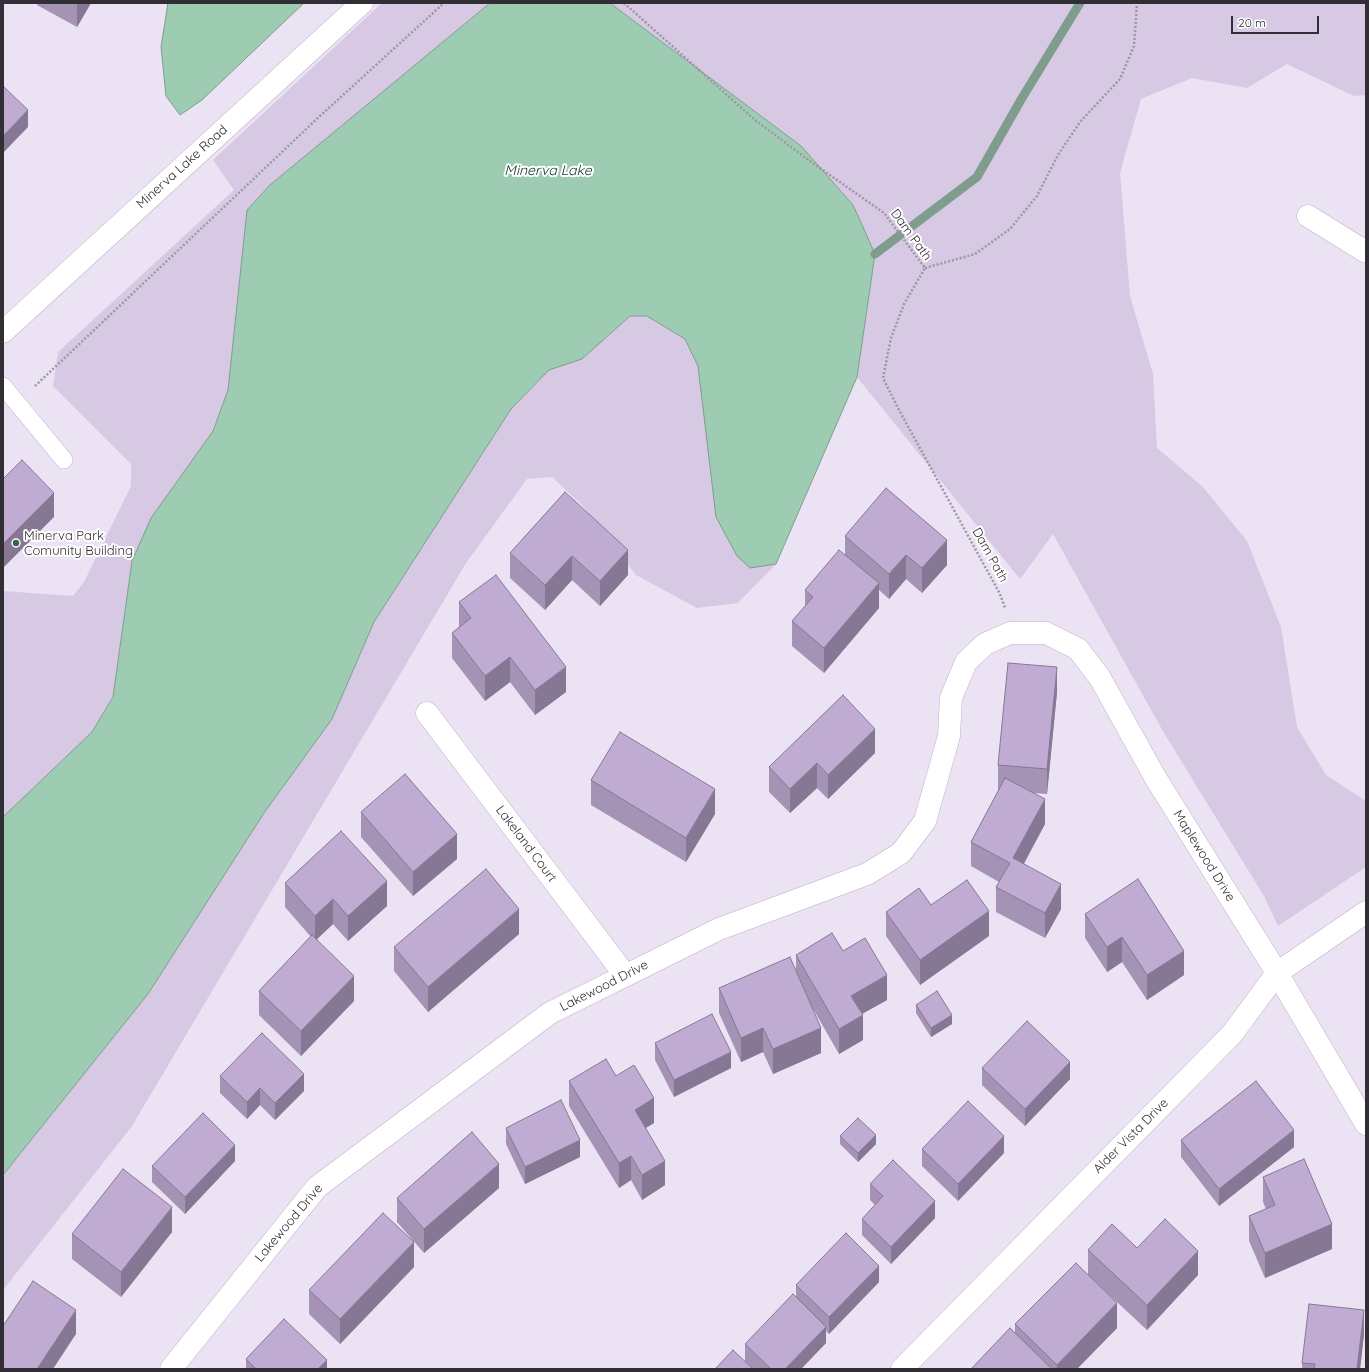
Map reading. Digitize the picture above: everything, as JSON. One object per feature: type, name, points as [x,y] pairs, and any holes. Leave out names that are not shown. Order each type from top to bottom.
[{"type":"street","name":"Minerva Lake Road","points":[[3,332],[362,3]]},
{"type":"street","points":[[1308,216],[1366,252]]},
{"type":"street","name":"Maplewood Drive","points":[[1012,633],[1046,633],[1078,649],[1100,678],[1155,777],[1277,973],[1366,1124]]},
{"type":"street","name":"Lakewood Drive","points":[[171,1369],[316,1187],[550,1013],[719,929],[867,874],[901,853],[925,821],[949,736],[951,698],[966,662],[986,644],[1012,633]]},
{"type":"street","name":"Lakeland Court","points":[[427,713],[625,975]]},
{"type":"street","name":"Alder Vista Drive","points":[[902,1369],[1232,1034],[1277,973],[1366,912]]},
{"type":"lane","points":[[3,386],[64,460]]},
{"type":"path","points":[[17,403],[314,122],[444,3]]},
{"type":"path","name":"Dam Path","points":[[624,3],[755,120],[807,159],[884,213],[925,268],[904,304],[891,338],[883,378],[1000,594],[1012,633]]},
{"type":"path","points":[[925,268],[975,254],[1010,229],[1037,196],[1058,154],[1080,122],[1120,79],[1134,46],[1137,3]]},
{"type":"shaded area","points":[[382,3],[490,3],[270,185],[247,210],[228,390],[213,430],[185,471],[132,561],[113,697],[92,732],[3,817],[3,591],[73,596],[84,582],[131,486],[131,464],[53,386],[58,352],[234,190],[213,160]]},
{"type":"shaded area","points":[[611,3],[1366,3],[1366,95],[1354,96],[1287,64],[1247,88],[1192,78],[1141,99],[1120,173],[1130,296],[1153,374],[1157,448],[1203,487],[1247,541],[1281,627],[1297,727],[1326,775],[1366,801],[1366,867],[1278,926],[1264,896],[1164,733],[1053,534],[1020,579],[857,377],[875,254],[853,205],[801,146]]},
{"type":"shaded area","points":[[630,316],[647,316],[685,339],[698,366],[750,568],[776,564],[738,603],[697,608],[636,575],[584,507],[552,477],[527,479],[466,563],[132,1126],[3,1290],[3,1175],[148,994],[264,813],[332,719],[374,622],[511,409],[549,370],[582,359]]},
{"type":"water","points":[[168,3],[304,3],[202,100],[180,115],[166,96],[161,47]]},
{"type":"water","name":"Minerva Lake","points":[[490,3],[610,3],[801,146],[853,205],[875,254],[857,377],[776,564],[750,568],[737,556],[716,517],[698,366],[685,339],[647,316],[630,316],[582,359],[549,370],[511,409],[374,622],[332,719],[264,813],[148,994],[3,1175],[3,817],[92,732],[113,697],[132,561],[151,518],[213,431],[228,390],[247,210],[270,185]]},
{"type":"building","points":[[3,86],[28,110],[3,136]]},
{"type":"building","points":[[22,460],[54,493],[3,544],[3,479]]},
{"type":"building","points":[[886,488],[947,540],[922,568],[906,555],[889,574],[845,536]]},
{"type":"building","points":[[565,492],[628,550],[600,581],[572,556],[545,585],[510,553]]},
{"type":"building","points":[[839,550],[879,583],[824,648],[792,621],[813,597],[805,590]]},
{"type":"building","points":[[496,575],[566,667],[535,690],[510,657],[485,676],[452,633],[471,618],[459,602]]},
{"type":"building","points":[[1008,663],[1057,667],[1047,769],[998,765]]},
{"type":"building","points":[[843,695],[875,729],[828,775],[817,763],[790,789],[769,767]]},
{"type":"building","points":[[620,732],[715,789],[686,838],[591,780]]},
{"type":"building","points":[[405,774],[457,834],[413,872],[361,812]]},
{"type":"building","points":[[1005,778],[1045,799],[1013,858],[1061,884],[1045,913],[996,887],[1010,863],[971,842]]},
{"type":"building","points":[[341,831],[387,881],[348,916],[333,899],[315,916],[285,883]]},
{"type":"building","points":[[486,869],[519,909],[428,987],[394,947]]},
{"type":"building","points":[[1138,879],[1184,951],[1147,975],[1122,937],[1107,947],[1085,914]]},
{"type":"building","points":[[967,880],[989,911],[920,960],[886,912],[919,888],[931,905]]},
{"type":"building","points":[[832,933],[843,951],[865,938],[887,975],[851,996],[863,1015],[839,1029],[796,955]]},
{"type":"building","points":[[312,935],[354,976],[301,1031],[259,991]]},
{"type":"building","points":[[790,957],[821,1028],[773,1049],[763,1028],[741,1038],[719,988]]},
{"type":"building","points":[[937,991],[952,1015],[931,1028],[916,1005]]},
{"type":"building","points":[[712,1014],[731,1052],[674,1080],[655,1043]]},
{"type":"building","points":[[1027,1021],[1070,1062],[1025,1109],[982,1068]]},
{"type":"building","points":[[262,1033],[304,1074],[275,1103],[260,1088],[247,1102],[220,1076]]},
{"type":"building","points":[[606,1059],[616,1076],[634,1065],[654,1098],[635,1110],[665,1161],[642,1175],[631,1156],[619,1163],[569,1081]]},
{"type":"building","points":[[1256,1081],[1294,1130],[1219,1189],[1181,1140]]},
{"type":"building","points":[[561,1100],[580,1140],[525,1167],[506,1128]]},
{"type":"building","points":[[968,1101],[1004,1136],[958,1184],[922,1149]]},
{"type":"building","points":[[203,1113],[235,1145],[185,1197],[152,1166]]},
{"type":"building","points":[[858,1118],[876,1135],[858,1153],[840,1136]]},
{"type":"building","points":[[472,1132],[499,1164],[424,1229],[397,1198]]},
{"type":"building","points":[[1304,1159],[1332,1224],[1265,1253],[1249,1216],[1275,1205],[1263,1177]]},
{"type":"building","points":[[893,1160],[935,1201],[891,1247],[862,1219],[883,1196],[870,1184]]},
{"type":"building","points":[[123,1169],[172,1207],[121,1272],[72,1234]]},
{"type":"building","points":[[383,1213],[414,1242],[340,1319],[309,1290]]},
{"type":"building","points":[[1165,1219],[1198,1251],[1147,1305],[1088,1250],[1112,1224],[1137,1248]]},
{"type":"building","points":[[846,1233],[879,1266],[829,1317],[796,1285]]},
{"type":"building","points":[[1076,1263],[1117,1303],[1057,1365],[1015,1324]]},
{"type":"building","points":[[33,1281],[76,1310],[37,1369],[3,1369],[3,1326]]},
{"type":"building","points":[[793,1294],[826,1327],[785,1369],[771,1369],[745,1344]]},
{"type":"building","points":[[1309,1304],[1364,1310],[1357,1369],[1314,1369],[1315,1364],[1302,1363]]},
{"type":"building","points":[[284,1319],[327,1360],[318,1369],[256,1369],[246,1359]]},
{"type":"building","points":[[1010,1328],[1052,1369],[971,1369]]},
{"type":"building","points":[[733,1350],[753,1369],[715,1369]]},
{"type":"waterway","points":[[875,254],[977,177],[1022,98],[1080,3]]},
{"type":"place","name":"Minerva Park Comunity Building","points":[[16,543]]}]
